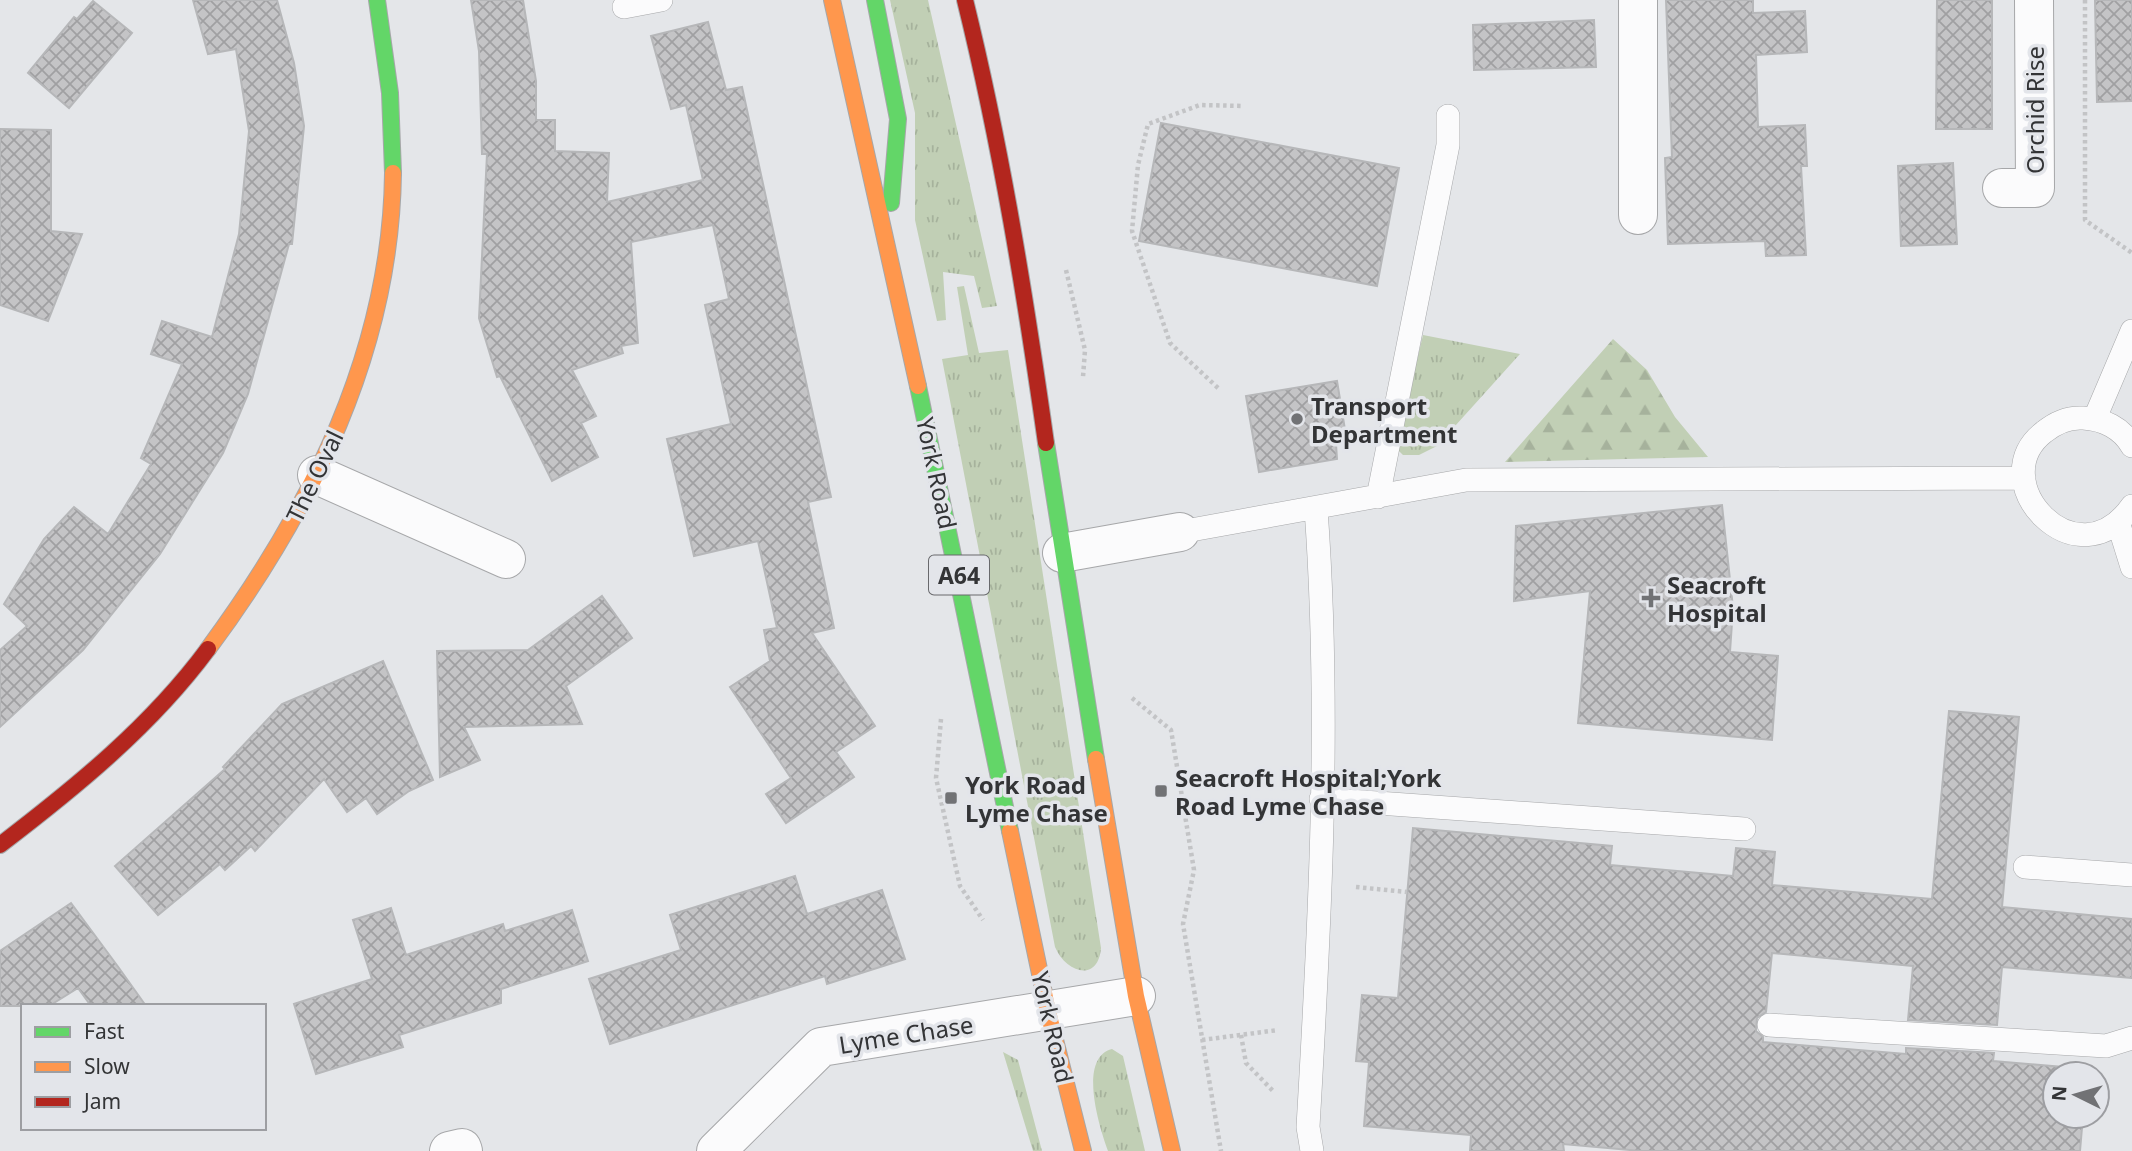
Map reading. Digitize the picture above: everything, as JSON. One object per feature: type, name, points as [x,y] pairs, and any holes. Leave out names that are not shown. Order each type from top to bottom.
[{"type":"main road","name":"The Oval","points":[[0,845],[82,781],[138,728],[190,670],[237,609],[280,544],[317,475],[362,365],[388,247],[394,127],[389,67],[377,0]]},
{"type":"main road","name":"York Road","points":[[832,0],[887,240],[1048,1012],[1083,1151]]},
{"type":"main road","name":"A64","points":[[875,0],[898,119],[887,240]]},
{"type":"main road","points":[[965,0],[987,89],[1031,335],[1062,552],[1136,996],[1172,1151]]},
{"type":"street","points":[[1638,0],[1638,215]]},
{"type":"street","name":"Orchid Rise","points":[[2002,187],[2035,188],[2034,0]]},
{"type":"street","points":[[317,475],[506,559]]},
{"type":"street","points":[[1062,552],[1180,532]]},
{"type":"street","name":"Lyme Chase","points":[[716,1151],[821,1047],[1136,996]]},
{"type":"street","points":[[449,1151],[462,1148],[463,1151]]},
{"type":"lane","points":[[624,6],[661,0]]},
{"type":"lane","points":[[1378,497],[1448,145],[1448,116]]},
{"type":"lane","points":[[2095,418],[2132,331]]},
{"type":"lane","points":[[2132,446],[2113,425],[2095,418],[2075,417],[2055,423],[2038,436],[2028,455],[2024,478],[2026,492],[2035,509],[2042,518],[2060,530],[2080,534],[2101,531],[2125,514],[2132,567]]},
{"type":"lane","points":[[1180,532],[1466,480],[2024,478]]},
{"type":"lane","points":[[1312,1151],[1308,1127],[1320,884],[1321,799],[1321,585],[1315,509]]},
{"type":"lane","points":[[1321,799],[1744,829]]},
{"type":"lane","points":[[2025,867],[2132,875]]},
{"type":"lane","points":[[1769,1025],[2106,1046],[2132,1038]]},
{"type":"path","points":[[2085,0],[2085,220],[2132,253]]},
{"type":"path","points":[[1218,388],[1170,343],[1132,231],[1135,191],[1148,124],[1200,105],[1243,106]]},
{"type":"path","points":[[1071,281],[1085,349],[1082,389]]},
{"type":"path","points":[[1130,688],[1133,701],[1171,730],[1194,870],[1183,923],[1221,1151]]},
{"type":"path","points":[[936,778],[960,886]]},
{"type":"path","points":[[1320,884],[1407,892]]},
{"type":"path","points":[[1202,1040],[1261,1032]]},
{"type":"path","points":[[1241,1035],[1246,1063],[1308,1127]]},
{"type":"green space","points":[[890,0],[928,0],[997,306],[982,308],[974,276],[943,272],[946,320],[937,321],[915,220],[915,113]]},
{"type":"green space","points":[[964,286],[979,353],[1008,350],[1101,948],[1099,959],[1088,970],[1074,968],[1066,963],[1055,947],[942,359],[968,355],[957,287]]},
{"type":"green space","points":[[1423,335],[1520,354],[1437,446],[1419,455],[1403,455],[1396,448]]},
{"type":"green space","points":[[1613,339],[1647,370],[1675,417],[1708,457],[1505,462]]},
{"type":"green space","points":[[1112,1049],[1123,1056],[1145,1151],[1108,1151],[1104,1141],[1093,1079],[1095,1066],[1101,1055]]},
{"type":"green space","points":[[1003,1052],[1018,1060],[1042,1151],[1033,1151]]},
{"type":"building","points":[[193,0],[277,0],[294,63],[304,126],[292,244],[289,244],[248,394],[223,453],[160,554],[83,650],[0,727],[0,650],[27,626],[4,604],[44,539],[74,507],[108,534],[151,464],[141,458],[182,364],[151,354],[162,321],[212,337],[239,234],[249,131],[236,49],[208,54]]},
{"type":"building","points":[[471,0],[523,0],[536,81],[536,120],[555,120],[555,151],[609,153],[607,202],[703,180],[686,105],[671,109],[651,36],[708,22],[726,90],[742,87],[831,497],[808,502],[834,628],[812,633],[875,726],[836,752],[854,777],[786,823],[766,794],[791,778],[730,687],[770,661],[764,630],[777,628],[758,541],[694,556],[667,439],[731,424],[705,305],[729,299],[713,225],[631,242],[638,343],[621,346],[623,353],[572,370],[596,416],[581,423],[598,457],[552,481],[500,376],[497,377],[479,318],[487,154],[482,154],[479,51]]},
{"type":"building","points":[[1666,0],[1753,0],[1753,13],[1805,11],[1807,52],[1756,55],[1758,127],[1805,125],[1807,166],[1801,166],[1806,255],[1766,256],[1765,241],[1668,244],[1665,158],[1672,157]]},
{"type":"building","points":[[1937,0],[1992,0],[1992,129],[1936,129]]},
{"type":"building","points":[[2095,0],[2132,0],[2132,101],[2097,102]]},
{"type":"building","points":[[93,1],[132,33],[69,108],[28,73],[74,17],[77,19]]},
{"type":"building","points":[[1594,20],[1596,67],[1474,70],[1473,25]]},
{"type":"building","points":[[1161,123],[1399,168],[1377,286],[1139,241]]},
{"type":"building","points":[[0,129],[51,130],[51,231],[82,234],[48,321],[0,305]]},
{"type":"building","points":[[1953,163],[1957,244],[1901,246],[1898,166]]},
{"type":"building","name":"Transport Department","points":[[1337,381],[1347,442],[1336,444],[1337,459],[1259,472],[1246,396]]},
{"type":"building","points":[[1722,505],[1733,608],[1730,652],[1778,656],[1772,740],[1578,723],[1590,591],[1514,601],[1516,526]]},
{"type":"building","points":[[602,596],[632,638],[566,686],[582,724],[464,727],[480,760],[440,777],[437,651],[528,650]]},
{"type":"building","points":[[383,661],[433,780],[409,791],[377,814],[366,798],[347,812],[324,779],[255,851],[251,846],[225,870],[220,864],[158,915],[115,866],[225,769],[223,767],[282,704]]},
{"type":"building","points":[[1949,711],[2019,717],[2002,907],[2132,919],[2132,978],[2002,967],[1997,1025],[1908,1020],[1913,966],[1772,953],[1766,1012],[1757,1018],[1756,1031],[1763,1037],[1763,1042],[1906,1054],[1906,1048],[1994,1053],[1993,1061],[2041,1065],[2041,1130],[2082,1130],[2080,1151],[1641,1151],[1563,1144],[1564,1151],[1470,1151],[1471,1135],[1364,1126],[1369,1062],[1356,1061],[1362,995],[1398,998],[1413,828],[1612,846],[1610,865],[1733,876],[1736,848],[1775,852],[1772,885],[1932,899]]},
{"type":"building","points":[[795,876],[807,914],[882,890],[905,959],[827,984],[825,976],[610,1044],[589,979],[681,950],[670,915]]},
{"type":"building","points":[[71,903],[145,1004],[90,1004],[78,988],[52,1004],[0,1006],[0,951]]},
{"type":"building","points":[[391,908],[406,955],[503,924],[505,931],[572,910],[588,961],[501,989],[501,1003],[399,1035],[403,1047],[316,1074],[294,1004],[372,979],[353,920]]},
{"type":"traffic: fast","points":[[377,0],[390,93],[393,173]]},
{"type":"traffic: fast","points":[[875,0],[898,119],[891,203]]},
{"type":"traffic: fast","points":[[918,386],[1010,831]]},
{"type":"traffic: fast","points":[[1046,443],[1096,759]]},
{"type":"traffic: slow","points":[[832,0],[918,386]]},
{"type":"traffic: slow","points":[[208,649],[280,541],[311,484],[338,425],[361,365],[378,302],[389,239],[393,173]]},
{"type":"traffic: slow","points":[[1096,759],[1136,996],[1172,1151]]},
{"type":"traffic: slow","points":[[1010,831],[1048,1012],[1083,1151]]},
{"type":"traffic: jam","points":[[965,0],[1011,220],[1046,443]]},
{"type":"traffic: jam","points":[[0,845],[57,801],[137,730],[208,649]]},
{"type":"place","name":"Transport Department","points":[[1297,419]]},
{"type":"place","name":"Seacroft Hospital","points":[[1651,598]]},
{"type":"place","name":"Seacroft Hospital;York Road Lyme Chase","points":[[1161,791]]},
{"type":"place","name":"York Road Lyme Chase","points":[[951,798]]}]
